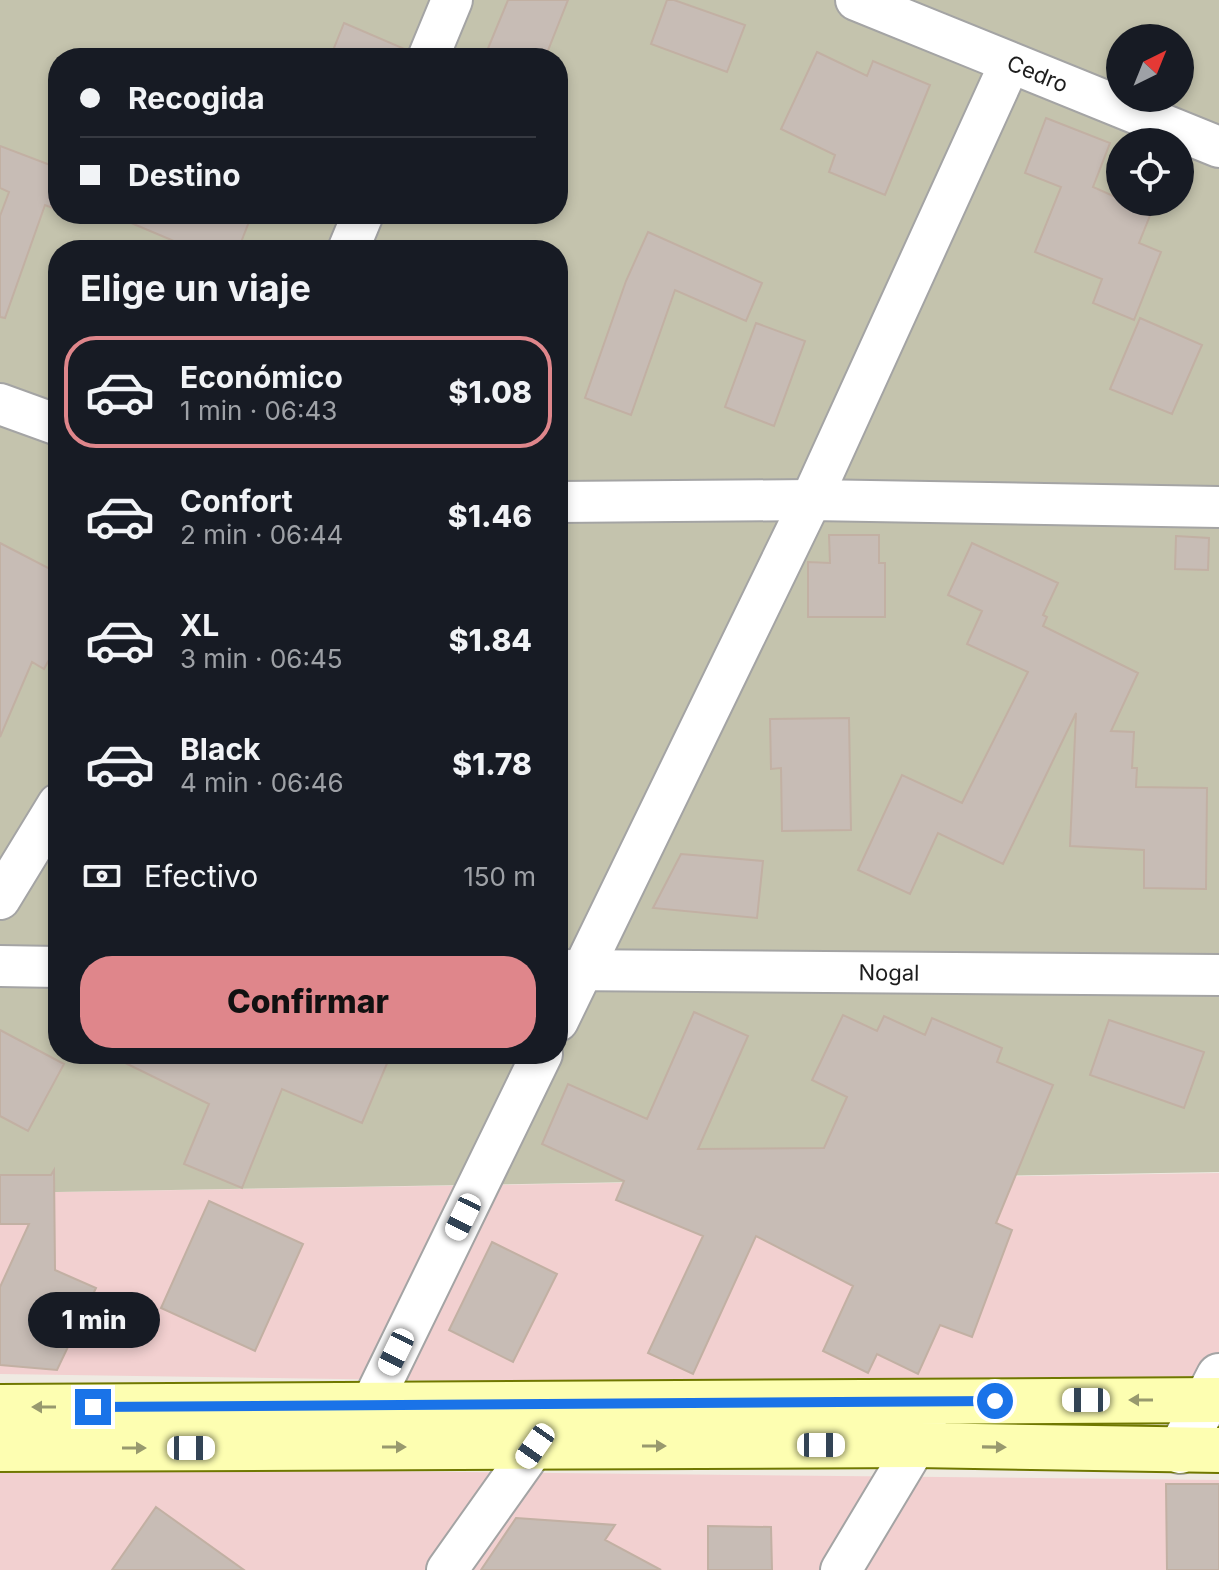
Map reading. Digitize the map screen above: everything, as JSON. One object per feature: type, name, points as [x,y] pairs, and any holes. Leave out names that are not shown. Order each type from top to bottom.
[{"type":"main road","points":[[0,1407],[933,1401],[1215,1392]]},
{"type":"main road","points":[[477,1447],[478,1403]]},
{"type":"main road","points":[[0,1449],[916,1445],[1200,1451]]},
{"type":"street","points":[[432,48],[452,0]]},
{"type":"street","name":"Cedro","points":[[856,0],[1219,147]]},
{"type":"street","points":[[570,970],[811,500],[1010,63]]},
{"type":"street","points":[[0,404],[48,421]]},
{"type":"street","points":[[568,502],[811,500],[1219,507]]},
{"type":"street","points":[[0,899],[48,820]]},
{"type":"street","points":[[0,966],[48,967]]},
{"type":"street","name":"Nogal","points":[[570,970],[1219,975]]},
{"type":"street","points":[[370,1407],[537,1064]]},
{"type":"street","points":[[1200,1451],[1215,1392]]},
{"type":"street","points":[[841,1570],[916,1445],[933,1401]]},
{"type":"street","points":[[447,1570],[535,1446]]},
{"type":"shaded area","points":[[0,0],[1219,0],[1219,1172],[0,1193]]},
{"type":"shaded area","points":[[1219,1173],[1219,1390],[0,1374],[0,1193]]},
{"type":"shaded area","points":[[0,1467],[1219,1480],[1219,1570],[0,1570]]},
{"type":"green space","points":[[1153,1419],[1151,1424],[958,1426],[955,1422]]},
{"type":"building","points":[[508,0],[568,0],[549,48],[488,48]]},
{"type":"building","points":[[667,0],[745,25],[727,72],[651,44]]},
{"type":"building","points":[[344,23],[402,48],[334,48]]},
{"type":"building","points":[[817,52],[867,76],[873,61],[930,85],[885,195],[829,172],[835,155],[781,129]]},
{"type":"building","points":[[1046,118],[1106,141],[1106,153],[1093,187],[1106,193],[1106,216],[1150,216],[1139,243],[1161,252],[1134,320],[1093,303],[1102,279],[1035,252],[1061,187],[1025,173]]},
{"type":"building","points":[[0,146],[48,164],[48,206],[45,205],[5,318],[0,317],[0,216],[9,192],[0,188]]},
{"type":"building","points":[[134,224],[248,224],[242,240],[171,240]]},
{"type":"building","points":[[648,232],[762,283],[746,321],[675,290],[631,415],[585,398],[626,281]]},
{"type":"building","points":[[1140,318],[1202,345],[1172,414],[1110,389]]},
{"type":"building","points":[[756,323],[805,341],[774,426],[725,407]]},
{"type":"building","points":[[829,535],[879,535],[879,563],[885,563],[885,617],[808,617],[808,562],[830,563]]},
{"type":"building","points":[[1176,536],[1209,538],[1208,570],[1175,569]]},
{"type":"building","points":[[0,543],[48,568],[48,662],[44,669],[32,662],[0,737]]},
{"type":"building","points":[[972,543],[1058,583],[1043,615],[1047,617],[1043,626],[1138,673],[1111,731],[1134,732],[1132,768],[1137,768],[1136,787],[1207,788],[1206,889],[1144,888],[1144,850],[1070,846],[1076,713],[1003,864],[938,833],[910,894],[858,870],[902,775],[962,803],[1028,672],[967,644],[982,611],[948,595]]},
{"type":"building","points":[[849,718],[851,830],[782,831],[781,768],[771,769],[770,719]]},
{"type":"building","points":[[681,854],[763,861],[757,918],[653,908]]},
{"type":"building","points":[[694,1012],[748,1036],[698,1149],[824,1148],[847,1097],[812,1080],[843,1015],[877,1031],[884,1016],[925,1035],[932,1018],[1002,1048],[997,1062],[1053,1085],[996,1223],[1012,1230],[972,1337],[940,1325],[918,1374],[877,1354],[868,1373],[823,1351],[853,1286],[756,1236],[693,1374],[648,1353],[703,1236],[616,1200],[624,1181],[542,1144],[568,1084],[647,1119]]},
{"type":"building","points":[[1109,1020],[1204,1052],[1184,1108],[1090,1075]]},
{"type":"building","points":[[0,1030],[48,1056],[48,1064],[64,1064],[28,1131],[0,1116]]},
{"type":"building","points":[[127,1064],[387,1064],[362,1123],[282,1089],[242,1188],[184,1164],[209,1104]]},
{"type":"building","points":[[54,1170],[55,1270],[96,1288],[57,1370],[0,1365],[0,1287],[29,1224],[0,1224],[0,1175],[51,1175]]},
{"type":"building","points":[[209,1201],[303,1244],[255,1351],[161,1308]]},
{"type":"building","points":[[492,1242],[557,1274],[513,1362],[449,1330]]},
{"type":"building","points":[[1166,1484],[1219,1484],[1219,1570],[1167,1570]]},
{"type":"building","points":[[156,1507],[244,1570],[112,1570]]},
{"type":"building","points":[[516,1518],[615,1525],[605,1540],[661,1570],[481,1570]]},
{"type":"building","points":[[708,1526],[771,1527],[772,1570],[708,1570]]},
{"type":"route","points":[[93,1407],[995,1401]]}]
